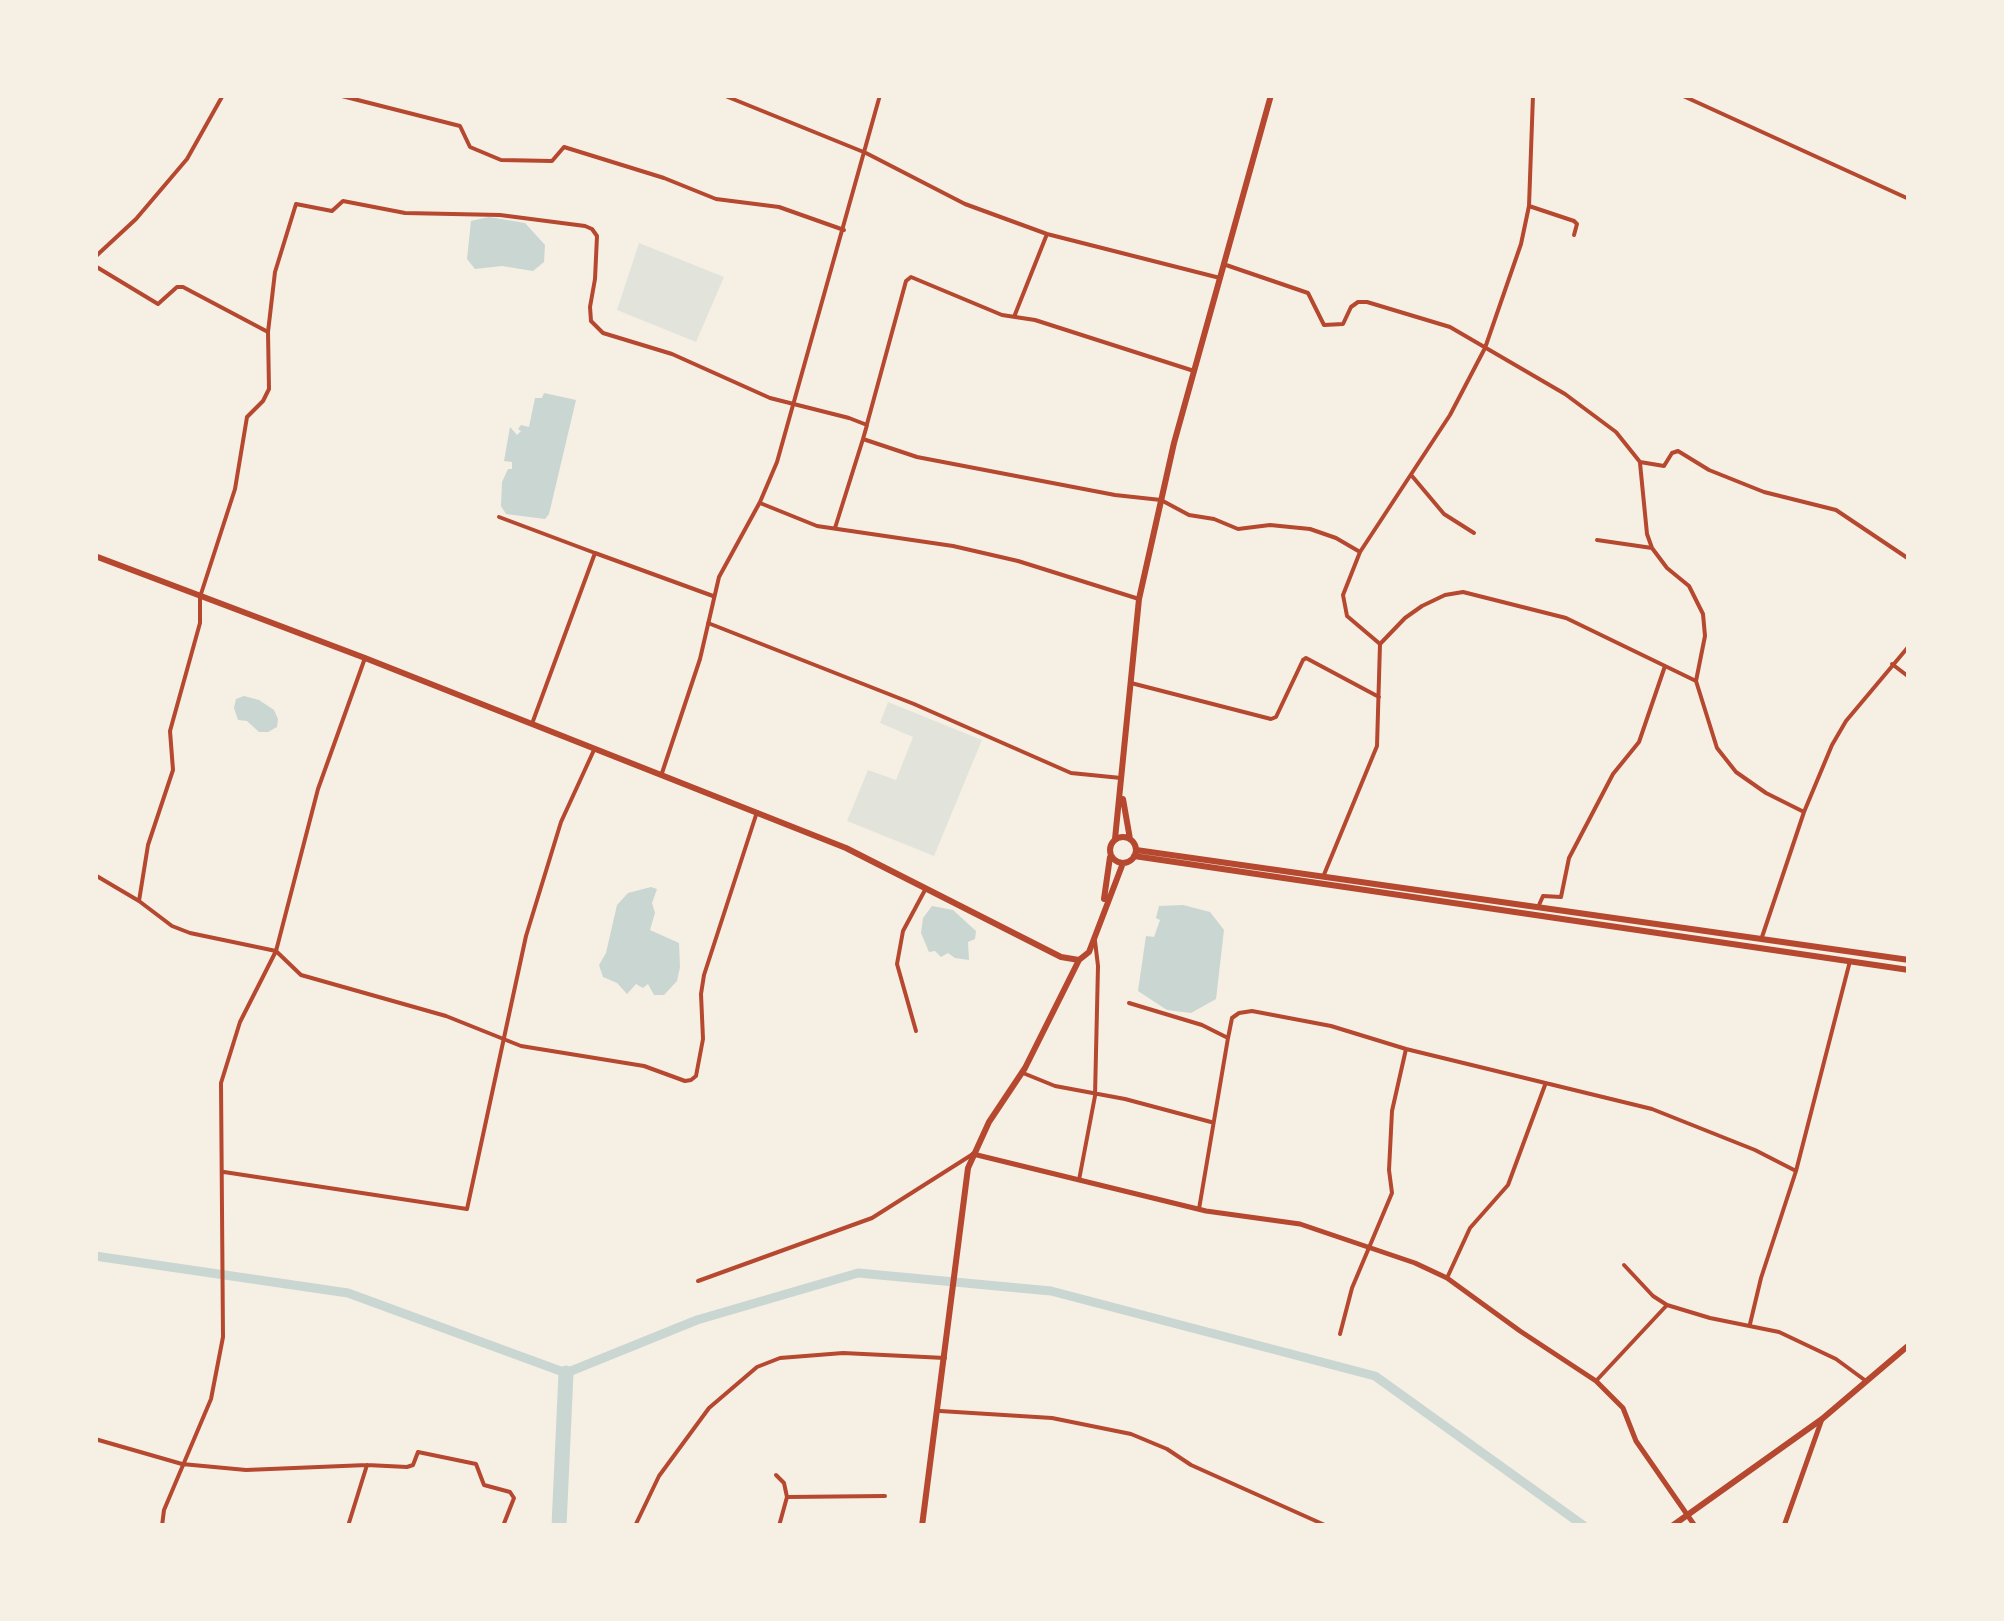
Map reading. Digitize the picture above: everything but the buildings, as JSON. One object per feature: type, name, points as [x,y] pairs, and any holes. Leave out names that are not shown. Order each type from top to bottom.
[{"type":"main road","points":[[1103,910],[1110,848],[1115,839],[1139,599],[1160,500],[1271,95]]},
{"type":"main road","points":[[95,556],[846,848],[1061,957],[1079,960]]},
{"type":"main road","points":[[1121,780],[1135,853]]},
{"type":"main road","points":[[1115,839],[1130,839]]},
{"type":"main road","points":[[1135,853],[1909,970]]},
{"type":"main road","points":[[922,1526],[968,1168],[1079,960],[1089,952],[1123,863],[1135,853],[1909,960]]},
{"type":"main road","points":[[1110,854],[1123,863]]},
{"type":"main road","points":[[1672,1526],[1822,1419],[1909,1345]]},
{"type":"street","points":[[95,257],[136,219],[187,159],[223,95]]},
{"type":"street","points":[[338,95],[460,126],[470,148],[502,160],[552,161],[564,148],[664,178],[716,199],[779,207],[844,230]]},
{"type":"street","points":[[724,95],[866,153],[964,204],[1047,234],[1220,278]]},
{"type":"street","points":[[661,775],[700,659],[713,596],[726,561],[760,503],[777,462],[880,95]]},
{"type":"street","points":[[1380,644],[1346,616],[1342,596],[1360,552],[1450,415],[1485,348],[1530,206],[1533,95]]},
{"type":"street","points":[[1680,95],[1909,199]]},
{"type":"street","points":[[139,900],[148,845],[173,770],[170,731],[200,623],[200,597],[235,489],[247,417],[269,389],[268,332],[275,272],[296,204],[329,212],[344,201],[405,214],[500,215],[592,228],[596,233],[595,279],[590,307],[597,330],[654,347],[770,398],[866,425]]},
{"type":"street","points":[[1530,206],[1576,222],[1574,235]]},
{"type":"street","points":[[1014,317],[1047,234]]},
{"type":"street","points":[[1224,264],[1308,293],[1324,325],[1343,324],[1351,308],[1358,302],[1367,302],[1450,327],[1565,394],[1616,432],[1640,462],[1647,534],[1652,548],[1667,568],[1689,586],[1704,614],[1705,636],[1696,682],[1717,748],[1736,772],[1804,812]]},
{"type":"street","points":[[95,266],[158,304],[183,287],[268,332]]},
{"type":"street","points":[[835,528],[908,278],[920,278],[1002,316],[1043,322],[1194,371]]},
{"type":"street","points":[[863,439],[917,457],[1160,500],[1189,515],[1238,530],[1270,525],[1310,529],[1360,552]]},
{"type":"street","points":[[1640,462],[1664,466],[1672,453],[1678,451],[1709,470],[1764,492],[1836,510],[1909,559]]},
{"type":"street","points":[[1410,474],[1444,514],[1474,533]]},
{"type":"street","points":[[760,503],[806,522],[1018,561],[1139,599]]},
{"type":"street","points":[[499,517],[713,596]]},
{"type":"street","points":[[1597,540],[1652,548]]},
{"type":"street","points":[[532,724],[596,553]]},
{"type":"street","points":[[1322,878],[1377,746],[1380,644],[1422,606],[1463,592],[1566,618],[1696,682]]},
{"type":"street","points":[[708,623],[914,704],[1070,773],[1121,780]]},
{"type":"street","points":[[1762,939],[1804,812],[1846,721],[1909,646]]},
{"type":"street","points":[[162,1526],[164,1510],[211,1399],[223,1337],[223,1073],[240,1022],[276,951],[318,789],[365,658]]},
{"type":"street","points":[[1130,683],[1158,687],[1271,719],[1306,658],[1379,697]]},
{"type":"street","points":[[1892,664],[1909,676]]},
{"type":"street","points":[[1538,908],[1543,896],[1561,897],[1569,858],[1613,774],[1639,742],[1665,666]]},
{"type":"street","points":[[224,1172],[467,1209],[526,936],[552,850],[594,750]]},
{"type":"street","points":[[95,876],[139,900],[164,921],[190,933],[276,951],[301,975],[428,1011],[520,1046],[644,1066],[684,1081],[696,1076],[703,1039],[704,975],[758,812]]},
{"type":"street","points":[[916,1032],[897,964],[903,931],[927,886]]},
{"type":"street","points":[[1078,1181],[1094,1096],[1098,966],[1094,936]]},
{"type":"street","points":[[1750,1324],[1760,1278],[1796,1171],[1850,961]]},
{"type":"street","points":[[1129,1002],[1202,1025],[1228,1038]]},
{"type":"street","points":[[1199,1209],[1232,1018],[1252,1011],[1331,1026],[1545,1086],[1652,1109],[1755,1150],[1796,1171]]},
{"type":"street","points":[[1340,1334],[1352,1288],[1392,1194],[1392,1111],[1406,1049]]},
{"type":"street","points":[[1022,1072],[1055,1086],[1211,1122]]},
{"type":"street","points":[[1447,1278],[1470,1228],[1508,1185],[1545,1086]]},
{"type":"street","points":[[698,1281],[872,1218],[973,1154],[1199,1209],[1300,1224],[1416,1263],[1447,1278],[1596,1381],[1623,1408],[1636,1441],[1696,1526]]},
{"type":"street","points":[[1624,1266],[1666,1305],[1778,1332],[1820,1351],[1866,1381]]},
{"type":"street","points":[[1596,1381],[1666,1305]]},
{"type":"street","points":[[635,1526],[659,1476],[708,1408],[757,1367],[780,1358],[842,1353],[946,1356]]},
{"type":"street","points":[[938,1411],[1052,1418],[1132,1434],[1233,1485],[1327,1526]]},
{"type":"street","points":[[1784,1526],[1822,1419]]},
{"type":"street","points":[[95,1439],[182,1464],[246,1470],[410,1467],[418,1452],[476,1464],[484,1485],[513,1495],[503,1526]]},
{"type":"street","points":[[348,1526],[367,1465]]},
{"type":"street","points":[[776,1475],[784,1483],[787,1497],[779,1526]]},
{"type":"street","points":[[787,1497],[885,1496]]},
{"type":"shaded area","points":[[489,217],[525,223],[545,245],[544,262],[533,271],[502,266],[475,269],[467,259],[471,221]]},
{"type":"shaded area","points":[[639,243],[724,277],[696,342],[617,310]]},
{"type":"shaded area","points":[[544,393],[576,400],[549,514],[545,519],[506,514],[501,506],[502,482],[508,469],[512,469],[512,462],[504,461],[510,427],[517,435],[521,425],[529,427],[535,398],[542,398]]},
{"type":"shaded area","points":[[244,696],[274,710],[277,727],[259,732],[247,721],[238,720],[236,699]]},
{"type":"shaded area","points":[[888,702],[982,740],[934,856],[847,821],[868,770],[896,780],[913,737],[880,723]]},
{"type":"shaded area","points":[[657,889],[650,930],[679,943],[677,981],[664,995],[654,995],[648,984],[643,988],[636,984],[627,994],[617,983],[603,977],[599,965],[606,953],[617,905],[628,893]]},
{"type":"shaded area","points":[[1183,905],[1210,912],[1224,930],[1216,999],[1191,1013],[1167,1010],[1138,991],[1146,936],[1154,937],[1160,920],[1156,918],[1159,906]]},
{"type":"shaded area","points":[[932,906],[953,910],[976,931],[975,939],[968,942],[969,960],[929,952],[921,933],[923,918]]},
{"type":"waterway","points":[[95,1256],[348,1293],[566,1373],[697,1320],[858,1273],[1051,1291],[1375,1376],[1584,1526]]},
{"type":"waterway","points":[[559,1526],[566,1373]]}]
